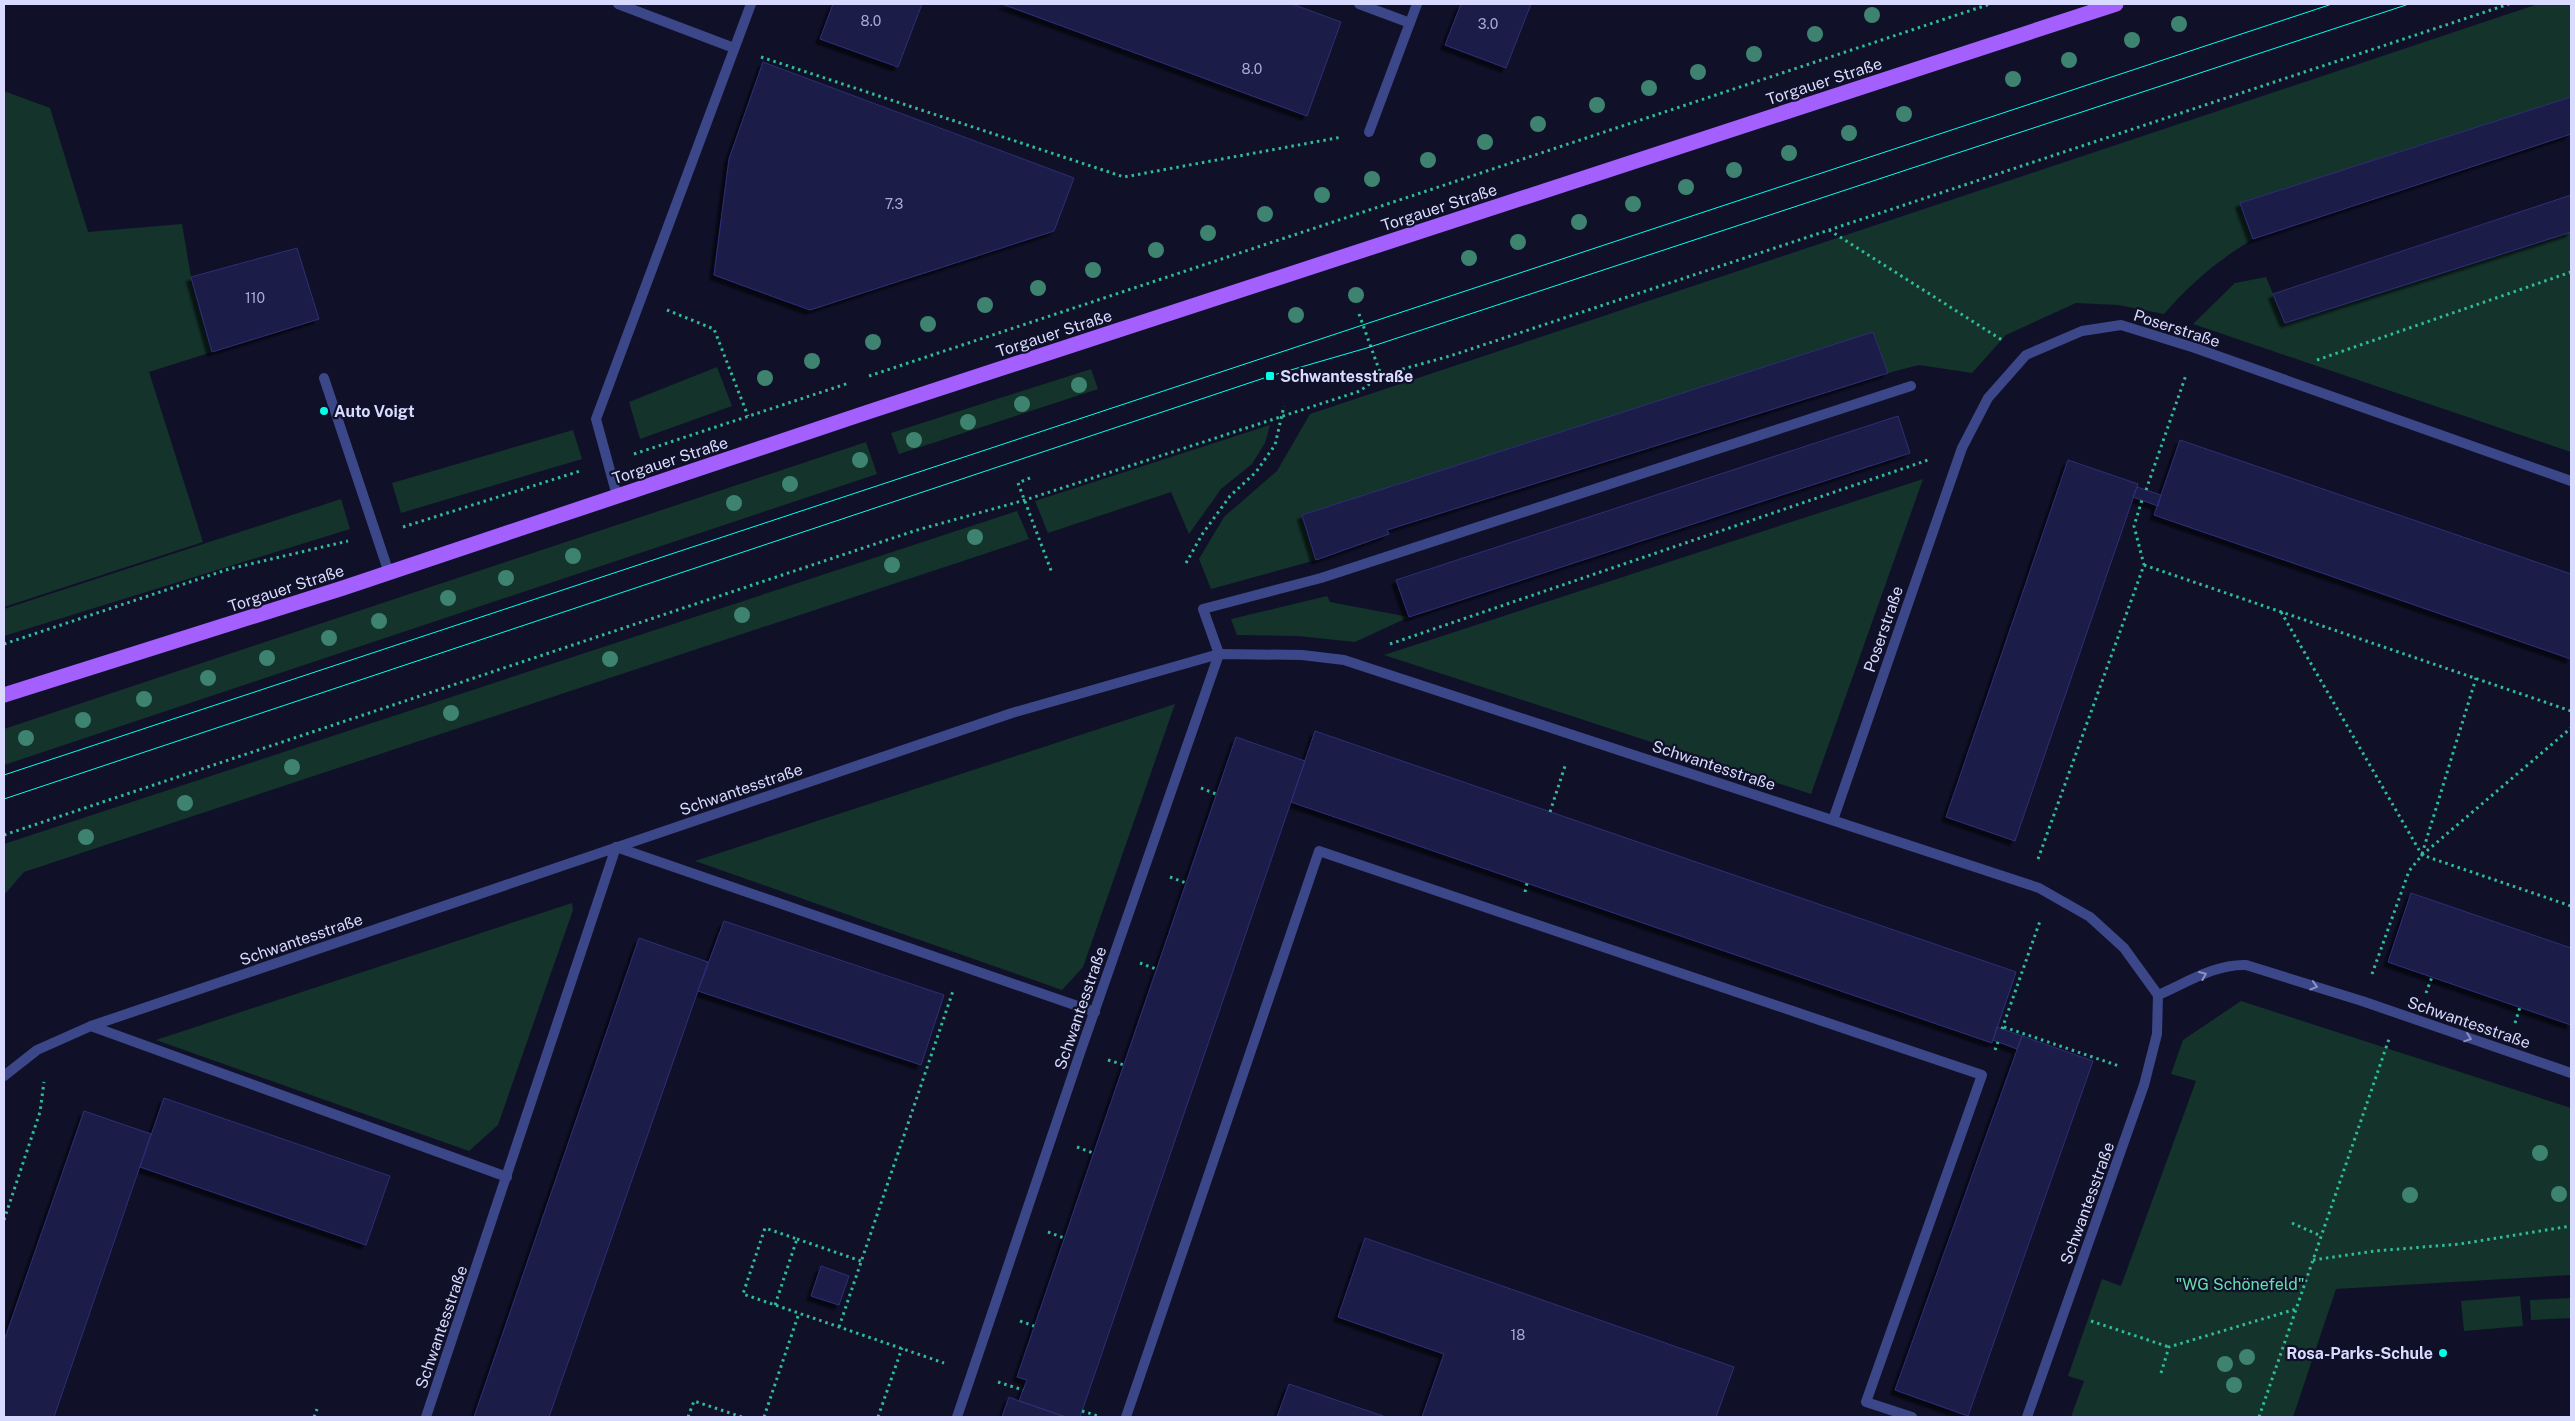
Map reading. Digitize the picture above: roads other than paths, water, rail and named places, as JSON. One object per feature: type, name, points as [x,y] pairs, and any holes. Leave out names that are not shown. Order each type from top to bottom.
[{"type":"main road","name":"Torgauer Straße","points":[[4,695],[389,573],[617,496],[2116,4]]},
{"type":"street","points":[[618,4],[734,48]]},
{"type":"street","points":[[617,496],[596,419],[751,4]]},
{"type":"street","points":[[1360,4],[1410,23]]},
{"type":"street","points":[[1369,132],[1418,4]]},
{"type":"street","name":"Poserstraße","points":[[1833,820],[1962,448],[1988,398],[2026,355],[2082,331],[2121,325],[2162,337],[2571,481]]},
{"type":"street","points":[[324,378],[389,573]]},
{"type":"street","points":[[1219,654],[1203,609],[1321,578],[1911,386]]},
{"type":"street","name":"Schwantesstraße","points":[[957,1417],[1219,654]]},
{"type":"street","name":"Schwantesstraße","points":[[4,1076],[37,1050],[91,1026],[1012,713],[1219,654],[1302,655],[1344,660],[2039,888],[2049,896],[2090,916],[2124,948],[2158,994],[2157,1034],[2147,1075],[2027,1417]]},
{"type":"street","points":[[616,847],[1095,1012]]},
{"type":"street","name":"Schwantesstraße","points":[[426,1417],[616,847]]},
{"type":"street","points":[[1126,1417],[1319,851],[1982,1075],[1866,1402],[1912,1417]]},
{"type":"street","name":"Schwantesstraße","points":[[2158,994],[2228,966],[2246,965],[2571,1073]]},
{"type":"street","points":[[91,1026],[507,1177]]},
{"type":"tram line","points":[[4,775],[2332,4]]},
{"type":"tram line","points":[[4,799],[1270,376],[1370,347],[2409,4]]},
{"type":"place","name":"Schwantesstraße","points":[[1270,376]]},
{"type":"place","name":"Auto Voigt","points":[[324,411]]},
{"type":"place","name":"Rosa-Parks-Schule","points":[[2443,1353]]},
{"type":"park label","name":"\"WG Schönefeld\"","points":[[2240,1284]]}]
